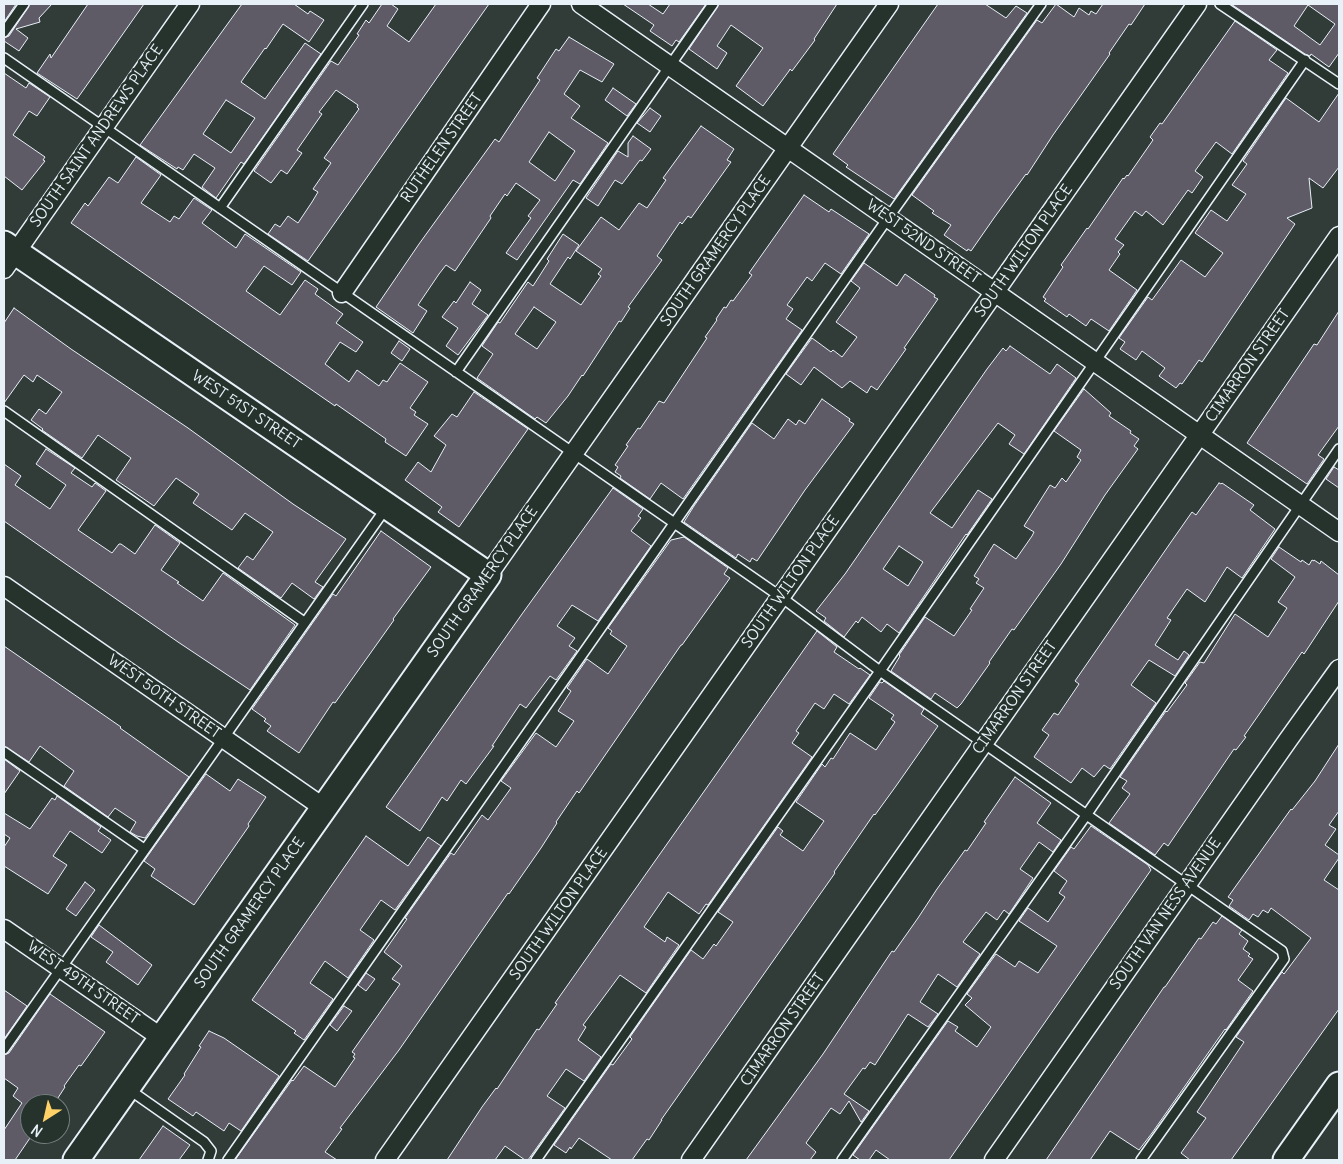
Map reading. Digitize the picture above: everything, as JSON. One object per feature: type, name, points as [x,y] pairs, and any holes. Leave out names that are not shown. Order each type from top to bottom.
[{"type":"street","name":"SOUTH SAINT ANDREWS PLACE","points":[[8,255],[103,127],[190,4]]},
{"type":"street","name":"RUTHELEN STREET","points":[[342,293],[541,4]]},
{"type":"street","name":"WEST 52ND STREET","points":[[581,4],[1339,532]]},
{"type":"street","name":"SOUTH GRAMERCY PLACE","points":[[76,1160],[889,4]]},
{"type":"street","name":"SOUTH WILTON PLACE","points":[[385,1160],[1197,4]]},
{"type":"street","name":"CIMARRON STREET","points":[[691,1160],[1339,236]]},
{"type":"street","name":"WEST 51ST STREET","points":[[8,255],[488,575]]},
{"type":"street","name":"WEST 50TH STREET","points":[[4,586],[324,808]]},
{"type":"street","name":"SOUTH VAN NESS AVENUE","points":[[994,1160],[1339,669]]},
{"type":"street","name":"WEST 49TH STREET","points":[[4,929],[162,1038]]},
{"type":"street","points":[[1286,1160],[1339,1085]]},
{"type":"lane","points":[[4,32],[24,4]]},
{"type":"lane","points":[[220,208],[363,4]]},
{"type":"lane","points":[[456,372],[713,4]]},
{"type":"lane","points":[[228,1160],[888,218],[1041,4]]},
{"type":"lane","points":[[1220,4],[1339,84]]},
{"type":"lane","points":[[4,58],[781,597],[880,671],[1282,951],[1284,956],[1141,1160]]},
{"type":"lane","points":[[536,1160],[880,671],[1305,60]]},
{"type":"lane","points":[[4,411],[304,622]]},
{"type":"lane","points":[[842,1160],[1087,814],[1339,449]]},
{"type":"lane","points":[[4,1049],[222,737],[387,506]]},
{"type":"lane","points":[[4,752],[144,849]]},
{"type":"lane","points":[[127,1088],[204,1142],[211,1151],[208,1160]]},
{"type":"building","points":[[4,4],[16,4],[4,22]]},
{"type":"building","points":[[30,4],[52,4],[39,18],[40,22],[16,29],[28,38],[19,51],[4,41],[4,38],[9,36]]},
{"type":"building","points":[[88,4],[144,4],[77,99],[37,73],[50,54],[51,58]]},
{"type":"building","points":[[242,4],[294,4],[308,14],[310,11],[324,20],[309,42],[283,24],[241,82],[265,99],[305,43],[321,54],[244,164],[241,162],[216,198],[202,187],[215,168],[194,154],[183,170],[178,167],[177,169],[140,145]],"holes":[[[226,100],[255,118],[231,153],[203,134]]]},
{"type":"building","points":[[382,4],[391,4],[398,9],[387,26],[409,42],[436,4],[489,4],[308,261],[268,234],[275,224],[280,227],[288,216],[298,223],[318,192],[313,189],[331,163],[324,158],[359,109],[358,105],[336,90],[319,112],[322,114],[297,150],[302,153],[287,174],[281,170],[271,183],[254,171],[331,61],[338,65],[359,35],[357,34],[366,20],[369,23]]},
{"type":"building","points":[[623,4],[648,4],[663,14],[670,4],[706,4],[679,42],[676,40],[672,46],[650,31],[654,25]]},
{"type":"building","points":[[719,4],[837,4],[815,40],[792,71],[790,69],[763,106],[736,86],[763,48],[731,25],[717,46],[727,53],[717,69],[689,49]]},
{"type":"building","points":[[938,4],[985,4],[1006,18],[1016,6],[1027,13],[894,199],[846,167],[848,165],[833,154]]},
{"type":"building","points":[[1056,4],[1074,17],[1079,8],[1089,15],[1091,11],[1096,14],[1103,4],[1145,4],[1131,25],[1129,24],[1027,175],[971,251],[968,249],[967,251],[944,235],[951,225],[932,213],[934,211],[912,195],[1037,20],[1042,23]]},
{"type":"building","points":[[1231,4],[1339,4],[1339,53],[1329,67],[1311,54],[1310,56]],"holes":[[[1308,5],[1335,24],[1320,45],[1294,26]]]},
{"type":"building","points":[[1235,21],[1277,50],[1269,60],[1288,73],[1232,154],[1216,142],[1195,171],[1203,177],[1192,193],[1188,190],[1163,225],[1146,211],[1142,216],[1135,211],[1115,239],[1124,245],[1118,252],[1120,254],[1109,270],[1137,290],[1109,331],[1091,319],[1086,326],[1069,314],[1067,317],[1044,301],[1046,299],[1043,297],[1063,267],[1061,265],[1123,178],[1128,176],[1153,140],[1150,137],[1160,123],[1162,124]]},
{"type":"building","points":[[569,37],[614,64],[602,82],[580,70],[564,94],[580,106],[571,118],[608,143],[580,184],[573,180],[517,260],[506,253],[531,218],[528,216],[540,200],[516,183],[507,196],[505,194],[455,271],[446,265],[439,274],[418,305],[427,311],[413,333],[376,307],[495,139],[499,142],[540,80],[537,78],[556,49],[559,51]],"holes":[[[549,132],[575,151],[555,181],[529,162]]]},
{"type":"building","points":[[4,73],[26,88],[29,83],[50,97],[37,116],[29,111],[13,135],[45,157],[43,160],[45,161],[22,190],[4,176]]},
{"type":"building","points":[[613,88],[636,104],[627,116],[605,100]]},
{"type":"building","points":[[1339,93],[1339,167],[1323,188],[1309,178],[1312,208],[1287,218],[1295,224],[1202,362],[1199,360],[1182,384],[1180,383],[1176,388],[1159,376],[1165,368],[1142,351],[1136,360],[1120,349],[1125,342],[1119,338],[1148,297],[1152,300],[1181,260],[1205,277],[1223,253],[1195,233],[1211,210],[1227,221],[1246,194],[1232,185],[1247,164],[1243,161],[1286,98],[1319,122]]},
{"type":"building","points":[[650,108],[661,116],[650,132],[637,123]]},
{"type":"building","points":[[701,126],[734,149],[727,160],[731,162],[691,218],[688,216],[682,224],[680,222],[657,256],[662,260],[628,307],[630,308],[621,322],[619,321],[583,376],[546,423],[537,417],[535,419],[477,378],[493,354],[482,346],[528,282],[533,286],[563,234],[579,245],[570,259],[568,257],[550,284],[581,305],[601,276],[598,274],[602,269],[576,251],[601,217],[619,230],[639,203],[647,208],[666,180],[663,178]],"holes":[[[534,307],[556,322],[537,349],[515,334]]]},
{"type":"building","points":[[633,136],[651,149],[622,184],[615,180],[598,206],[586,198],[618,151],[628,157],[628,143]]},
{"type":"building","points":[[136,157],[161,175],[141,203],[170,222],[174,216],[179,219],[194,198],[212,210],[202,223],[236,248],[245,234],[301,272],[292,285],[264,266],[246,291],[280,315],[305,280],[318,289],[315,294],[343,314],[336,323],[363,342],[356,352],[340,342],[325,364],[349,382],[357,370],[379,386],[383,380],[387,382],[400,363],[428,382],[410,408],[416,412],[414,415],[428,424],[406,456],[385,442],[386,439],[336,404],[335,406],[71,223],[85,203],[88,206],[109,177],[118,183]]},
{"type":"building","points":[[804,195],[829,212],[831,209],[869,234],[841,274],[825,263],[812,281],[807,277],[787,305],[793,309],[786,319],[802,330],[683,499],[661,483],[650,499],[620,478],[621,476],[615,472],[618,467],[615,465],[628,446],[626,445],[638,428],[640,429],[659,401],[664,403],[707,338],[705,337],[724,307],[726,308],[731,300],[733,301],[752,275],[749,273]]},
{"type":"building","points":[[864,263],[897,286],[905,274],[938,299],[877,390],[871,386],[867,393],[850,381],[842,388],[814,367],[801,385],[786,374],[812,338],[831,352],[833,350],[842,357],[857,337],[836,322],[860,288],[851,281]]},
{"type":"building","points":[[470,282],[481,290],[472,304],[488,315],[458,355],[446,346],[458,328],[442,317],[454,301],[456,303]]},
{"type":"building","points":[[14,308],[188,428],[293,504],[346,539],[315,582],[323,587],[314,599],[292,583],[281,598],[238,568],[247,556],[253,560],[273,532],[245,513],[232,530],[193,503],[199,494],[176,478],[154,506],[116,480],[131,458],[98,435],[82,458],[42,430],[31,420],[39,409],[46,414],[62,392],[37,375],[33,382],[24,375],[4,403],[4,323]]},
{"type":"building","points":[[1339,311],[1339,426],[1318,455],[1324,459],[1307,484],[1247,443],[1314,344],[1317,345]]},
{"type":"building","points":[[399,341],[410,349],[402,361],[391,353]]},
{"type":"building","points":[[1010,346],[1050,374],[1057,364],[1076,378],[1024,454],[1009,444],[1015,435],[998,423],[930,513],[952,528],[978,490],[992,499],[899,633],[887,624],[881,632],[862,617],[858,623],[856,621],[844,637],[824,621],[826,618],[816,611],[845,574],[987,369],[1003,348],[1006,351]],"holes":[[[899,546],[923,562],[908,586],[883,569]]]},
{"type":"building","points":[[1084,389],[1111,413],[1109,416],[1139,439],[1134,446],[1138,449],[1105,495],[1061,564],[1014,630],[1012,629],[961,704],[957,708],[935,693],[931,699],[891,671],[899,655],[925,617],[954,636],[984,588],[976,583],[979,579],[974,576],[994,544],[1016,559],[1032,536],[1034,532],[1024,526],[1050,485],[1055,488],[1062,478],[1066,482],[1081,460],[1077,457],[1081,450],[1054,431]]},
{"type":"building","points":[[474,392],[528,429],[459,527],[438,512],[442,507],[405,480],[418,462],[431,472],[446,445],[434,436],[452,414],[457,417]]},
{"type":"building","points":[[822,399],[854,424],[805,490],[757,561],[752,558],[750,562],[738,554],[736,558],[684,522],[752,423],[774,439],[788,419],[796,425],[799,420],[805,424]]},
{"type":"building","points":[[46,449],[75,468],[71,473],[92,487],[95,483],[106,491],[78,530],[112,553],[121,544],[135,554],[155,525],[180,543],[161,570],[179,582],[177,583],[203,601],[223,573],[295,625],[250,690],[4,521],[4,464],[21,476],[15,485],[50,509],[66,485],[36,464]]},
{"type":"building","points":[[1334,467],[1339,470],[1339,488],[1326,479]]},
{"type":"building","points":[[1219,483],[1222,483],[1254,505],[1250,510],[1275,529],[1242,578],[1227,567],[1205,602],[1187,589],[1167,618],[1171,620],[1155,645],[1178,660],[1184,651],[1189,655],[1175,676],[1149,660],[1131,685],[1156,703],[1110,769],[1104,765],[1094,777],[1082,768],[1071,783],[1034,757],[1049,735],[1042,730],[1054,713],[1058,715],[1079,684],[1075,681],[1192,512],[1196,515]]},
{"type":"building","points":[[613,488],[643,509],[638,516],[641,518],[631,531],[651,546],[598,621],[572,605],[557,626],[575,638],[569,646],[577,651],[556,680],[550,676],[526,708],[520,704],[492,746],[494,746],[466,784],[461,780],[447,801],[442,797],[420,831],[386,807]]},
{"type":"building","points":[[381,531],[431,567],[335,703],[333,702],[299,753],[267,731],[271,726],[264,721],[266,719],[252,709],[333,594],[336,596]]},
{"type":"building","points":[[684,537],[728,568],[724,574],[730,578],[681,645],[579,793],[577,791],[541,848],[399,1050],[340,1128],[342,1129],[325,1152],[337,1160],[235,1160],[304,1066],[335,1087],[355,1058],[353,1057],[355,1054],[352,1052],[400,984],[392,979],[402,966],[384,952],[407,919],[405,918],[451,853],[454,855],[482,815],[488,820],[511,788],[501,781],[536,733],[556,747],[574,721],[558,711],[571,691],[567,688],[587,659],[608,674],[627,646],[610,634],[612,631],[608,628],[671,540]]},
{"type":"building","points":[[1279,547],[1301,562],[1302,560],[1309,565],[1312,560],[1320,564],[1321,561],[1339,575],[1339,601],[1304,654],[1302,652],[1244,736],[1246,737],[1236,750],[1234,749],[1168,846],[1164,843],[1155,855],[1109,823],[1130,794],[1122,788],[1127,781],[1120,777],[1166,711],[1187,685],[1185,683],[1200,662],[1204,663],[1235,614],[1268,637],[1287,608],[1278,602],[1295,577],[1271,559]]},
{"type":"building","points":[[817,631],[837,647],[834,652],[870,675],[849,704],[834,694],[824,709],[815,703],[796,731],[799,733],[792,743],[812,757],[708,905],[706,904],[699,914],[668,892],[644,927],[665,942],[667,937],[679,945],[646,993],[620,975],[583,1025],[586,1027],[578,1040],[601,1057],[584,1081],[566,1069],[547,1096],[565,1108],[528,1160],[525,1160],[505,1146],[495,1160],[447,1160],[482,1107],[497,1089],[537,1029],[539,1030],[557,1004],[555,1003]]},
{"type":"building","points":[[4,646],[121,727],[189,777],[145,838],[130,832],[136,822],[115,808],[108,817],[64,786],[74,771],[40,746],[29,762],[4,746]]},
{"type":"building","points":[[884,681],[924,709],[921,714],[938,726],[874,814],[649,1140],[647,1139],[632,1160],[612,1160],[579,1138],[566,1153],[554,1145],[611,1064],[613,1065],[632,1039],[630,1037],[691,950],[703,959],[714,944],[716,946],[733,922],[718,912],[778,827],[783,831],[780,835],[803,851],[824,821],[796,802],[822,764],[825,767],[831,758],[833,759],[850,733],[876,750],[895,722],[891,719],[894,715],[869,698],[880,682]]},
{"type":"building","points":[[1339,744],[1339,811],[1329,825],[1336,829],[1325,845],[1339,855],[1339,858],[1324,880],[1339,890],[1339,1009],[1231,1160],[1190,1160],[1181,1153],[1206,1118],[1197,1112],[1244,1042],[1236,1037],[1282,972],[1284,974],[1311,938],[1271,908],[1268,913],[1263,910],[1258,917],[1253,914],[1249,920],[1229,906],[1233,900],[1228,897],[1291,809],[1315,781]]},
{"type":"building","points":[[4,759],[20,771],[4,794]]},
{"type":"building","points":[[206,774],[230,791],[238,779],[266,797],[248,824],[249,826],[194,905],[151,876],[155,869],[144,861]]},
{"type":"building","points":[[1015,777],[1051,803],[1037,823],[1061,840],[1053,852],[1039,842],[1020,869],[1033,878],[1009,914],[1004,910],[997,920],[986,912],[963,942],[980,954],[957,987],[938,974],[920,1002],[938,1014],[928,1027],[908,1014],[875,1065],[870,1062],[865,1069],[863,1068],[844,1094],[869,1111],[861,1122],[849,1101],[840,1114],[831,1108],[806,1143],[816,1152],[810,1160],[746,1160],[823,1054],[892,951],[894,952],[965,850],[967,851],[986,823],[984,822]]},
{"type":"building","points":[[57,796],[101,827],[98,831],[111,840],[102,853],[70,831],[53,856],[67,865],[48,894],[4,866],[4,847],[10,838],[4,834],[4,813],[30,829],[52,798],[55,800]]},
{"type":"building","points":[[1091,826],[1148,865],[1151,870],[949,1160],[890,1160],[876,1150],[869,1160],[860,1160],[853,1155],[948,1021],[958,1027],[955,1031],[977,1047],[991,1027],[965,1005],[972,998],[967,994],[996,954],[1015,967],[1019,961],[1038,973],[1057,946],[1019,921],[1028,908],[1048,922],[1065,897],[1059,893],[1067,881],[1054,871],[1071,847],[1074,849]]},
{"type":"building","points":[[366,836],[408,866],[428,837],[441,846],[395,910],[381,900],[360,930],[374,940],[348,978],[325,961],[310,983],[333,999],[304,1040],[294,1033],[296,1031],[252,1000]]},
{"type":"building","points":[[85,882],[95,890],[76,916],[66,909]]},
{"type":"building","points":[[1222,916],[1242,930],[1239,934],[1248,941],[1243,949],[1253,959],[1238,980],[1253,991],[1152,1133],[1139,1150],[1110,1131],[1090,1160],[1046,1160],[1199,938],[1201,939],[1213,922],[1216,924]]},
{"type":"building","points":[[99,925],[152,965],[138,985],[106,962],[113,952],[91,937]]},
{"type":"building","points":[[366,973],[375,979],[366,991],[358,985]]},
{"type":"building","points":[[4,990],[27,1006],[4,1039]]},
{"type":"building","points":[[50,994],[105,1032],[81,1066],[79,1065],[60,1094],[20,1094],[20,1101],[13,1096],[18,1088],[4,1078],[4,1055],[9,1053]]},
{"type":"building","points":[[344,1006],[352,1011],[337,1031],[330,1025]]},
{"type":"building","points":[[209,1031],[224,1038],[279,1076],[241,1131],[229,1123],[224,1131],[196,1112],[193,1116],[168,1099],[185,1075],[201,1047],[199,1046]]},
{"type":"building","points":[[20,1106],[20,1144],[26,1144],[15,1160],[4,1160],[4,1130]]},
{"type":"building","points":[[163,1126],[190,1145],[179,1160],[139,1160]]}]
